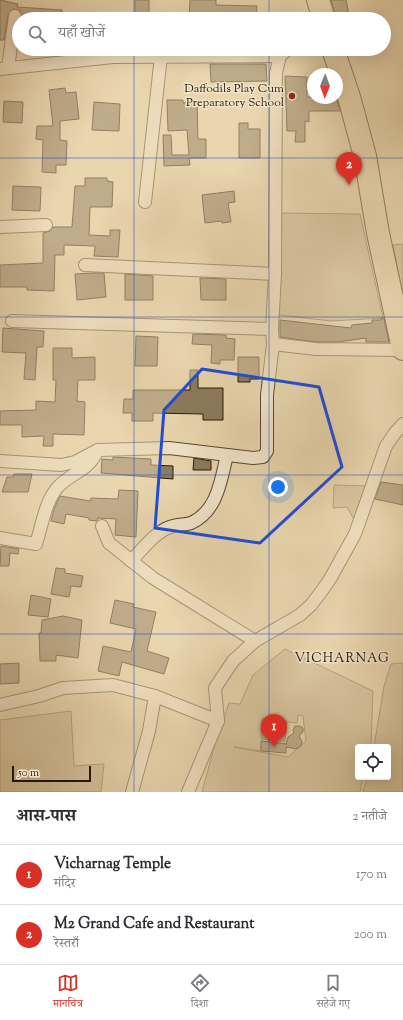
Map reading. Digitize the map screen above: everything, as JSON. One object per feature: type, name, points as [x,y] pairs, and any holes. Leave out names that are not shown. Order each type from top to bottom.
[{"type":"highway","points":[[335,56],[349,97],[365,156],[378,233],[403,349]]},
{"type":"street","points":[[12,29],[2,72],[114,57],[161,56],[145,202]]},
{"type":"street","points":[[0,460],[61,466],[75,462],[98,450],[170,448],[227,455],[263,457],[266,451],[267,395],[274,344],[272,329],[275,274],[276,85],[283,56]]},
{"type":"street","points":[[0,227],[46,225]]},
{"type":"street","points":[[85,265],[275,274]]},
{"type":"street","points":[[12,321],[272,329]]},
{"type":"street","points":[[274,344],[316,349],[403,349]]},
{"type":"street","points":[[188,792],[218,721],[215,688],[233,661],[255,641],[300,615],[311,605],[330,579],[355,534],[386,446],[403,424]]},
{"type":"street","points":[[0,538],[36,544],[49,500],[63,481],[88,466],[98,450]]},
{"type":"street","points":[[131,561],[157,536],[170,527],[191,523],[206,512],[218,494],[227,455]]},
{"type":"street","points":[[102,526],[110,543],[153,578],[255,641]]},
{"type":"street","points":[[0,705],[39,696],[63,688],[102,684],[128,687],[218,721]]},
{"type":"street","points":[[132,792],[149,731],[155,696]]},
{"type":"highlighted area","points":[[202,369],[319,387],[342,467],[260,543],[155,528],[164,410]]},
{"type":"shaded area","points":[[280,213],[360,214],[383,318],[331,321],[278,315]]},
{"type":"shaded area","points":[[403,244],[403,295],[393,245]]},
{"type":"shaded area","points":[[334,485],[370,486],[356,523],[347,507],[333,508]]},
{"type":"shaded area","points":[[285,649],[373,691],[371,744],[355,744],[355,780],[362,780],[360,792],[202,792],[215,744],[229,703],[240,704],[253,675]],"holes":[[[298,715],[303,716],[306,741],[288,757],[234,747],[261,751],[263,719],[297,723]]]},
{"type":"shaded area","points":[[403,663],[403,792],[363,792],[366,780],[391,780],[391,744],[374,744],[384,686],[391,664]]},
{"type":"shaded area","points":[[71,711],[74,766],[104,764],[101,792],[0,792],[0,720]]},
{"type":"shaded area","points":[[262,718],[287,721],[285,742],[261,739]]},
{"type":"building","points":[[0,0],[18,4],[17,7],[62,10],[62,12],[20,12],[20,10],[13,9],[8,15],[4,40],[0,40]]},
{"type":"building","points":[[135,0],[149,0],[149,12],[135,12]]},
{"type":"building","points":[[190,0],[216,0],[216,5],[257,6],[257,12],[189,12]]},
{"type":"building","points":[[331,0],[346,0],[349,12],[334,12]]},
{"type":"building","points":[[210,64],[266,64],[267,81],[211,82]]},
{"type":"building","points":[[285,76],[307,77],[307,104],[338,104],[340,111],[309,111],[309,122],[305,121],[305,142],[295,142],[296,131],[287,131]]},
{"type":"building","points":[[65,88],[66,93],[76,92],[79,119],[60,121],[60,140],[67,141],[66,165],[56,165],[56,173],[42,172],[43,140],[36,139],[37,126],[53,126],[49,90]]},
{"type":"building","points":[[167,100],[183,100],[183,103],[197,102],[198,139],[206,139],[206,158],[189,158],[190,165],[164,166],[163,135],[171,135],[172,155],[189,155],[187,130],[168,131]]},
{"type":"building","points":[[4,101],[23,102],[22,123],[3,122]]},
{"type":"building","points":[[94,102],[120,104],[119,131],[92,130]]},
{"type":"building","points":[[239,123],[248,123],[248,129],[260,129],[260,158],[239,158]]},
{"type":"building","points":[[85,178],[107,178],[107,181],[113,182],[112,207],[90,207],[89,235],[110,236],[110,230],[120,230],[118,257],[94,256],[95,246],[64,245],[64,255],[55,255],[54,291],[27,290],[27,287],[0,287],[0,265],[43,263],[43,233],[50,231],[53,227],[72,227],[75,186],[85,186]]},
{"type":"building","points":[[13,186],[41,187],[40,211],[12,210]]},
{"type":"building","points":[[234,191],[235,202],[228,203],[231,222],[222,223],[222,221],[205,223],[202,195]]},
{"type":"building","points":[[104,273],[106,297],[77,300],[75,274]]},
{"type":"building","points":[[125,274],[153,276],[153,300],[125,300]]},
{"type":"building","points":[[200,278],[226,279],[226,300],[201,300]]},
{"type":"building","points":[[381,318],[384,318],[389,342],[366,342],[366,338],[338,342],[316,342],[280,337],[280,320],[351,328],[352,325],[372,323],[372,320],[381,320]]},
{"type":"building","points":[[3,328],[44,331],[43,347],[37,347],[35,380],[24,379],[26,353],[2,352]]},
{"type":"building","points":[[193,334],[226,335],[226,338],[235,339],[234,360],[220,360],[220,364],[211,363],[212,345],[192,344]]},
{"type":"building","points":[[136,336],[158,337],[157,366],[135,366]]},
{"type":"building","points":[[53,348],[72,348],[72,358],[95,357],[95,380],[78,380],[77,401],[85,402],[84,435],[53,434],[53,446],[43,446],[44,436],[22,437],[22,425],[0,425],[0,411],[36,410],[36,401],[55,402],[56,380],[53,380]]},
{"type":"building","points":[[238,357],[259,357],[259,379],[250,379],[250,382],[238,382]]},
{"type":"building","points":[[190,370],[198,370],[198,388],[223,388],[223,420],[203,420],[203,414],[153,413],[153,421],[132,421],[132,413],[123,413],[124,399],[133,399],[133,390],[190,390]]},
{"type":"building","points":[[113,457],[151,459],[151,465],[173,466],[173,479],[101,473],[102,459],[113,460]]},
{"type":"building","points":[[194,458],[211,461],[211,470],[193,470]]},
{"type":"building","points":[[14,474],[32,474],[28,492],[2,492],[7,477],[13,477]]},
{"type":"building","points":[[381,482],[403,485],[403,505],[375,499]]},
{"type":"building","points":[[119,490],[138,491],[136,537],[115,535],[116,519],[98,518],[97,521],[66,514],[64,524],[51,521],[54,509],[60,496],[90,501],[91,498],[118,499]]},
{"type":"building","points":[[1,546],[19,549],[18,554],[10,553],[9,566],[0,566]]},
{"type":"building","points":[[56,568],[65,569],[65,573],[83,576],[81,587],[71,586],[69,597],[51,594]]},
{"type":"building","points":[[31,595],[51,599],[48,617],[28,615]]},
{"type":"building","points":[[115,600],[134,604],[133,607],[156,612],[147,651],[169,658],[164,674],[122,662],[119,676],[98,671],[103,646],[131,652],[136,629],[110,623]]},
{"type":"building","points":[[63,616],[82,620],[78,658],[56,655],[56,661],[40,661],[39,633],[41,633],[42,620]]},
{"type":"building","points":[[19,663],[19,683],[0,684],[0,664]]},
{"type":"building","points":[[295,726],[300,726],[303,728],[303,732],[299,736],[302,741],[301,746],[296,749],[286,747],[286,753],[261,751],[261,741],[286,744],[288,737],[294,733],[293,730]]},
{"type":"place","name":"Daffodils Play Cum Preparatory School","points":[[292,96]]},
{"type":"place","name":"M2 Grand Cafe and Restaurant","points":[[349,185]]},
{"type":"place","name":"Vicharnag Temple","points":[[274,747]]},
{"type":"district","name":"VICHARNAG","points":[[342,659]]}]
